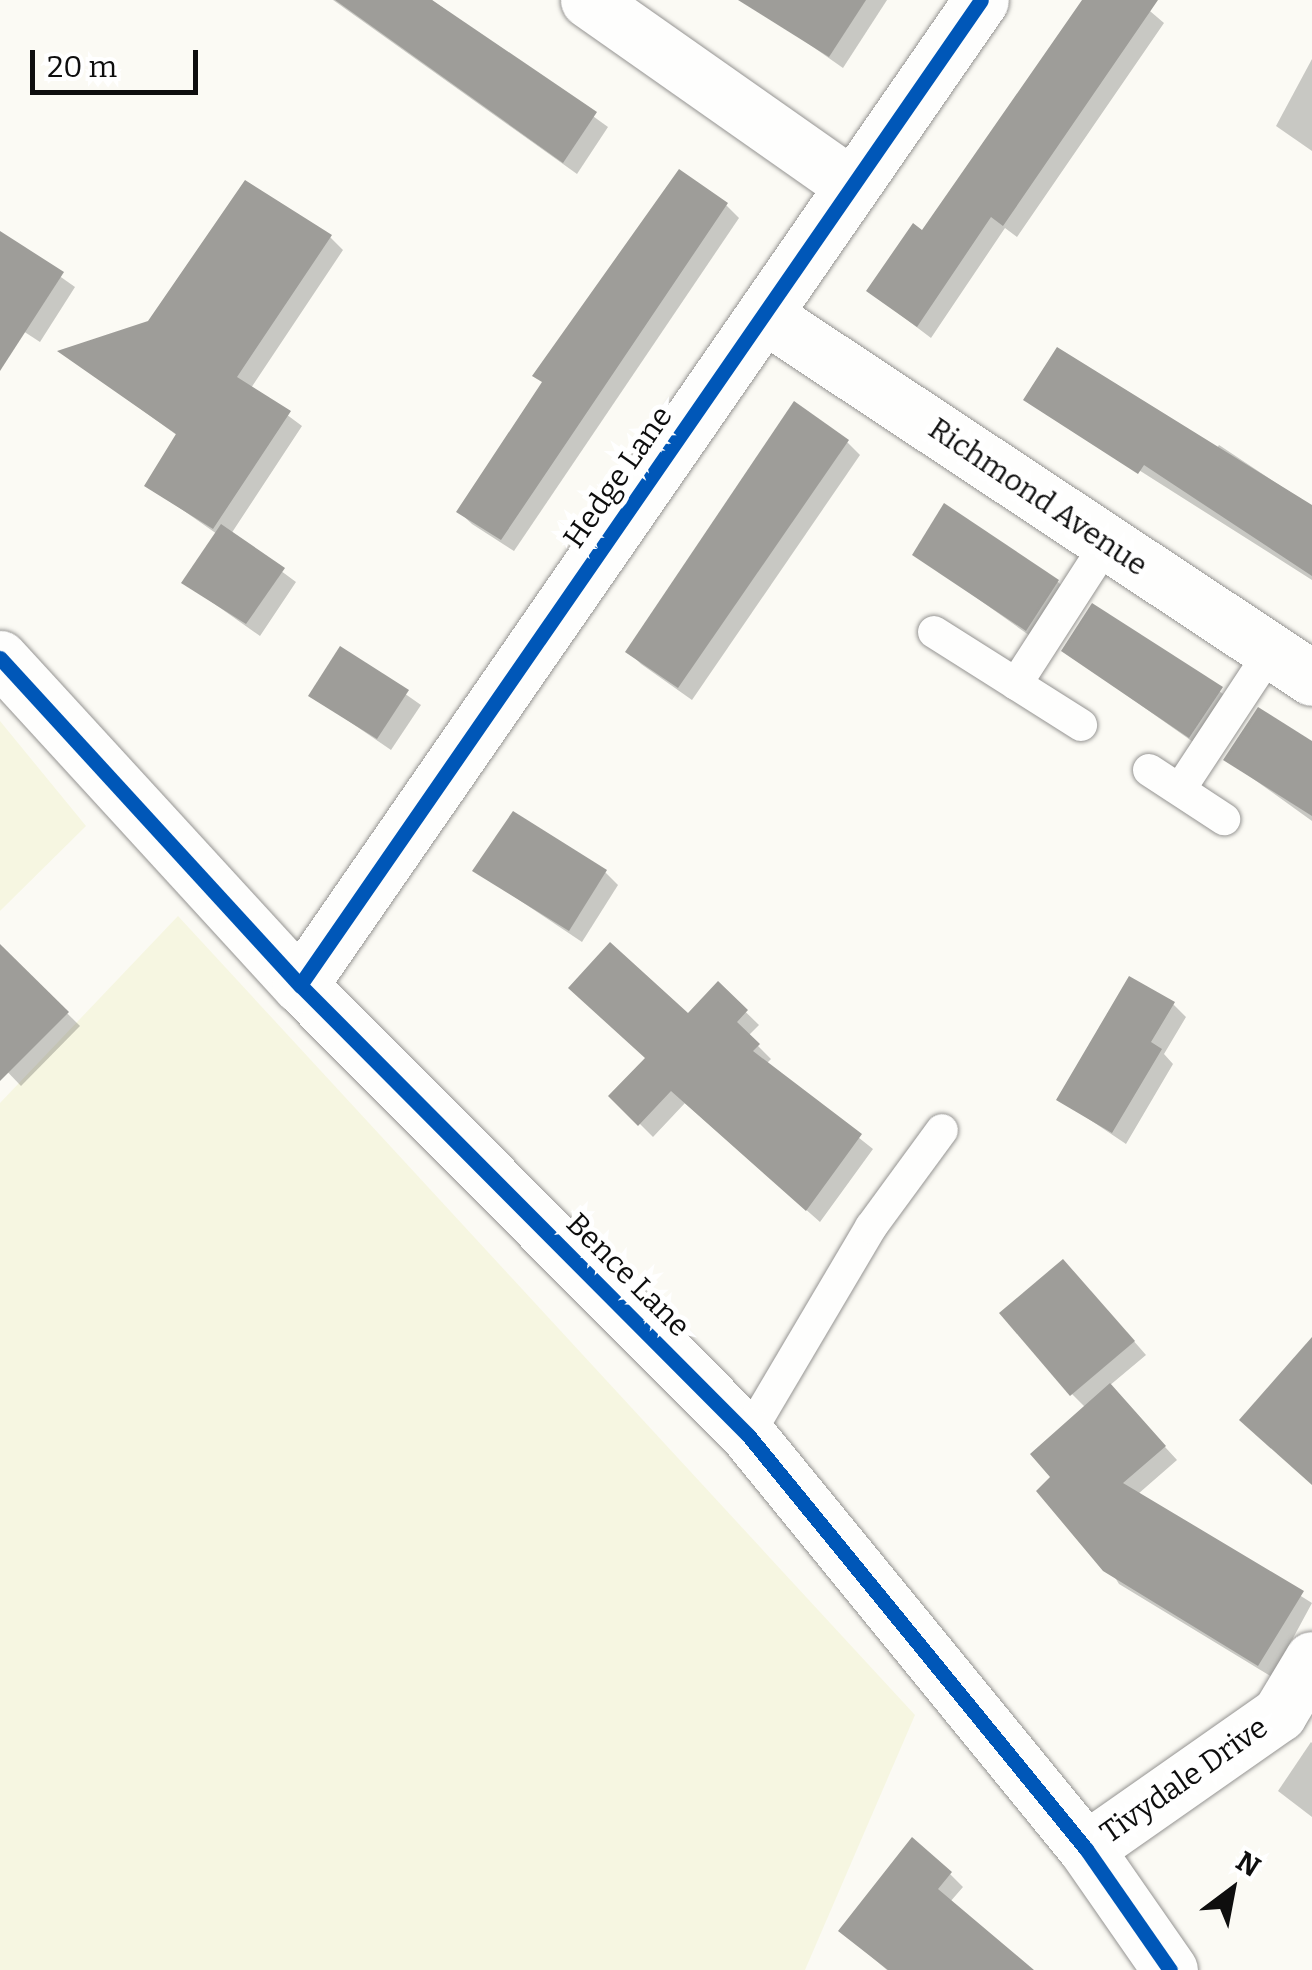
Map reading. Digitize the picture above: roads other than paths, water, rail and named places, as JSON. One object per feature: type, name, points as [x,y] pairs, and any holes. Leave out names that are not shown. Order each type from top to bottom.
[{"type":"street","points":[[588,0],[847,182]]},
{"type":"street","name":"Hedge Lane","points":[[300,984],[764,315],[847,182],[981,0]]},
{"type":"street","name":"Richmond Avenue","points":[[764,315],[1291,664]]},
{"type":"street","name":"Bence Lane","points":[[0,658],[300,984],[748,1434],[1086,1849],[1170,1970]]},
{"type":"street","name":"Tivydale Drive","points":[[1086,1849],[1279,1714],[1312,1659]]},
{"type":"lane","points":[[1016,684],[1107,543]]},
{"type":"lane","points":[[934,632],[1082,726]]},
{"type":"lane","points":[[1180,790],[1291,664]]},
{"type":"lane","points":[[1149,770],[1224,818]]},
{"type":"lane","points":[[748,1434],[871,1228],[942,1130]]}]
